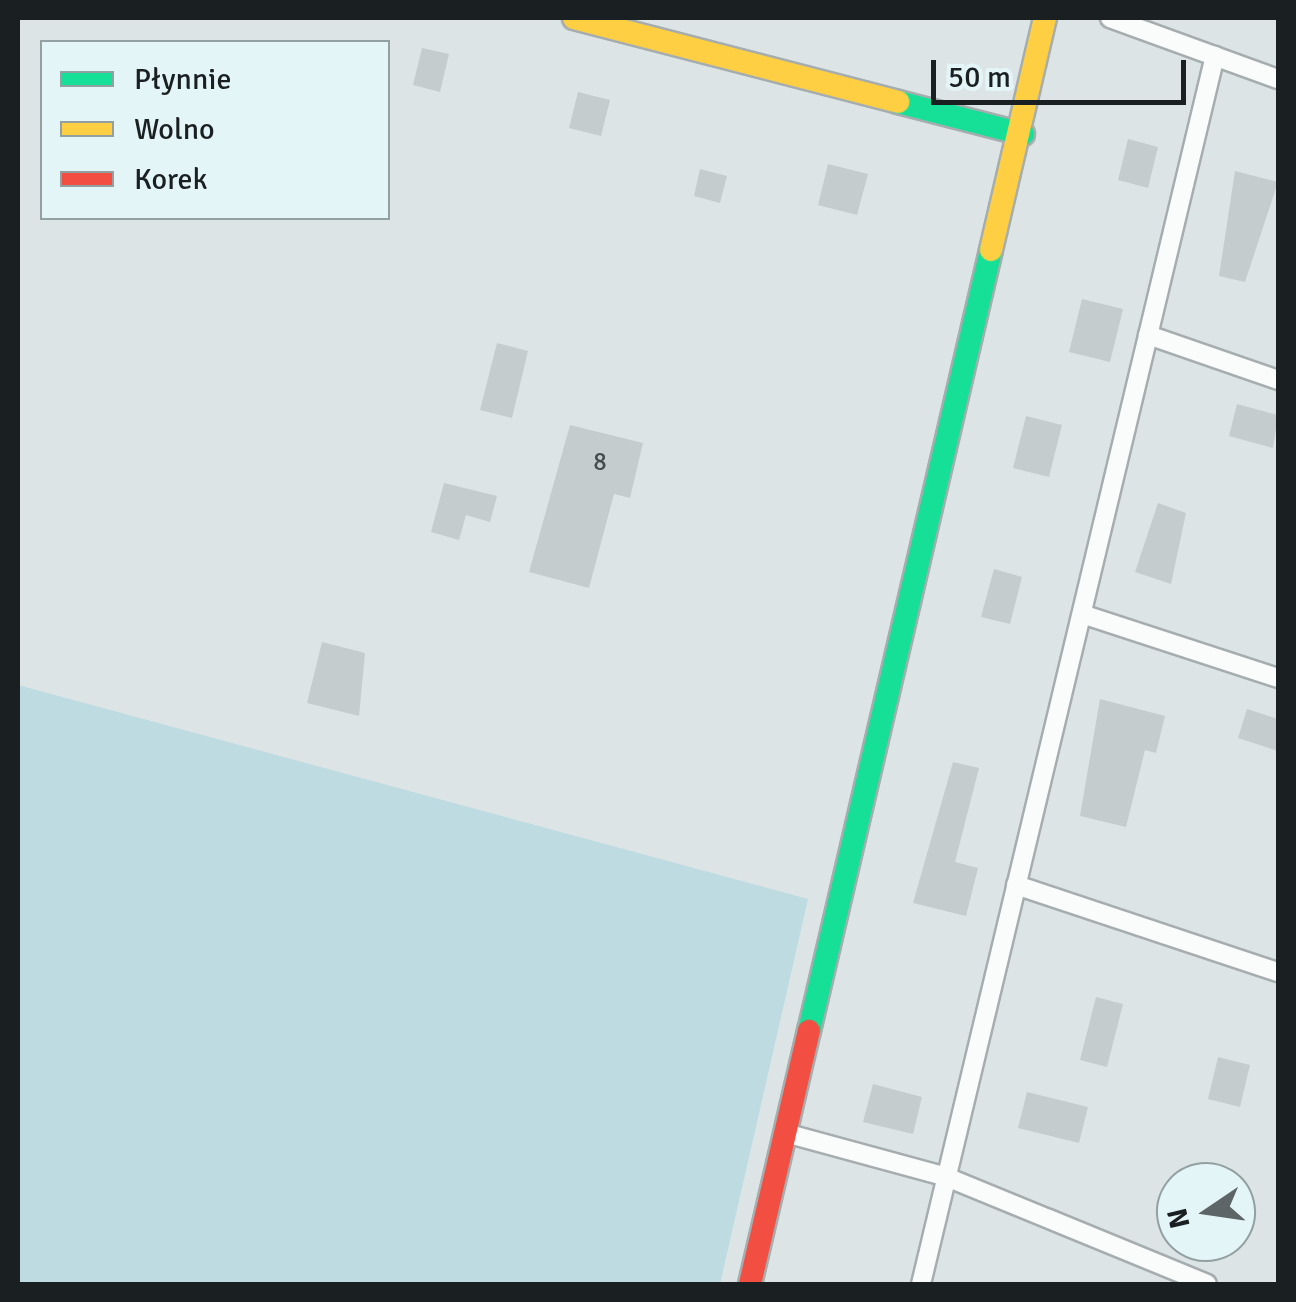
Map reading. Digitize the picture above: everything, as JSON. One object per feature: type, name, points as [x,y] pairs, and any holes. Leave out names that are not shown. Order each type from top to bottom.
[{"type":"street","points":[[574,18],[1023,134]]},
{"type":"street","points":[[750,1284],[1023,134],[1044,18]]},
{"type":"lane","points":[[1110,18],[1278,79]]},
{"type":"lane","points":[[921,1284],[1215,56]]},
{"type":"lane","points":[[1148,335],[1278,380]]},
{"type":"lane","points":[[1082,614],[1278,678]]},
{"type":"lane","points":[[1016,885],[1278,972]]},
{"type":"lane","points":[[787,1134],[944,1176],[1206,1284]]},
{"type":"shaded area","points":[[18,685],[808,899],[720,1284],[18,1284]]},
{"type":"building","points":[[422,48],[449,54],[440,92],[413,85]]},
{"type":"building","points":[[578,92],[610,100],[601,136],[569,128]]},
{"type":"building","points":[[1128,139],[1158,147],[1148,188],[1118,180]]},
{"type":"building","points":[[828,164],[868,174],[857,215],[818,205]]},
{"type":"building","points":[[700,169],[727,176],[720,203],[694,196]]},
{"type":"building","points":[[1235,171],[1278,182],[1245,282],[1219,276]]},
{"type":"building","points":[[1082,299],[1123,309],[1110,362],[1069,352]]},
{"type":"building","points":[[497,343],[528,351],[512,418],[480,410]]},
{"type":"building","points":[[1237,404],[1278,415],[1273,448],[1229,436]]},
{"type":"building","points":[[1026,416],[1062,425],[1049,477],[1013,468]]},
{"type":"building","points":[[570,425],[643,443],[630,498],[614,494],[589,588],[529,572]]},
{"type":"building","points":[[444,483],[497,496],[490,522],[466,515],[459,540],[431,532]]},
{"type":"building","points":[[1158,503],[1186,513],[1171,584],[1135,572]]},
{"type":"building","points":[[994,569],[1022,577],[1010,624],[981,617]]},
{"type":"building","points":[[322,642],[365,653],[359,716],[307,703]]},
{"type":"building","points":[[1100,699],[1165,716],[1156,753],[1145,750],[1126,827],[1080,816]]},
{"type":"building","points":[[1247,709],[1278,719],[1278,751],[1238,738]]},
{"type":"building","points":[[953,762],[979,768],[955,862],[978,868],[966,916],[913,903]]},
{"type":"building","points":[[1096,997],[1123,1004],[1107,1067],[1080,1060]]},
{"type":"building","points":[[1218,1057],[1250,1065],[1240,1107],[1208,1099]]},
{"type":"building","points":[[873,1084],[922,1097],[913,1134],[863,1122]]},
{"type":"building","points":[[1027,1092],[1088,1107],[1079,1143],[1018,1128]]},
{"type":"traffic: fast","points":[[898,102],[1023,134]]},
{"type":"traffic: fast","points":[[809,1031],[991,250]]},
{"type":"traffic: slow","points":[[574,18],[898,102]]},
{"type":"traffic: slow","points":[[991,250],[1045,18]]},
{"type":"traffic: jam","points":[[750,1284],[809,1031]]}]
